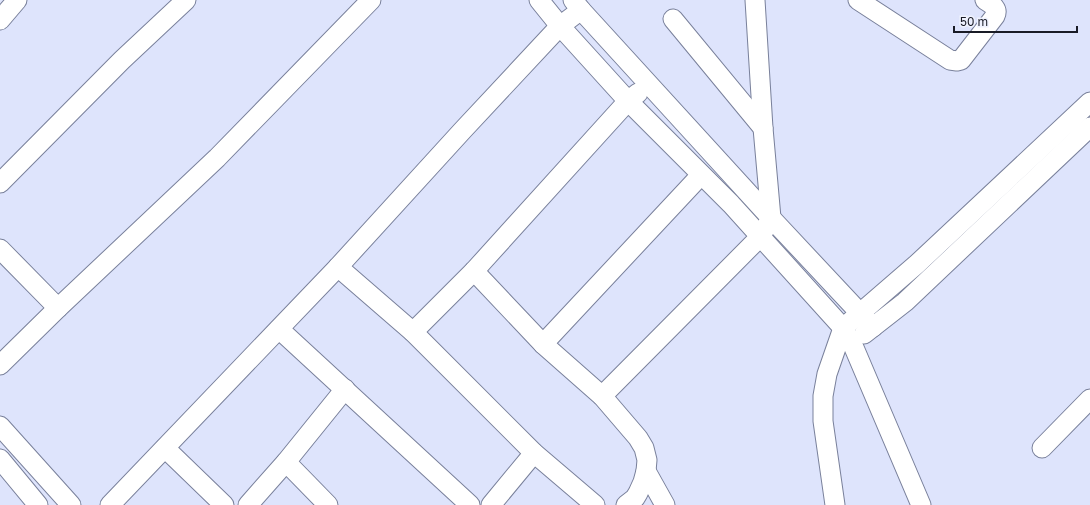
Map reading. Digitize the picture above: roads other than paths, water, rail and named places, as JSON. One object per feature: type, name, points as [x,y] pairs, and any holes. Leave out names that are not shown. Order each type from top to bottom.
[{"type":"street","points":[[0,20],[17,0]]},
{"type":"street","points":[[0,183],[116,66],[186,0]]},
{"type":"street","points":[[0,365],[58,308],[217,158],[371,0]]},
{"type":"street","points":[[539,0],[560,26],[628,101],[761,236],[848,336],[921,505]]},
{"type":"street","points":[[602,396],[761,236],[771,218],[763,128],[755,0]]},
{"type":"street","points":[[858,0],[950,60],[957,61],[961,60],[997,13],[994,6],[985,0]]},
{"type":"street","points":[[110,505],[338,268],[462,131],[560,26],[577,5],[771,218],[874,327]]},
{"type":"street","points":[[673,19],[763,128]]},
{"type":"street","points":[[413,332],[474,271],[628,101],[649,84]]},
{"type":"street","points":[[835,505],[823,422],[823,396],[827,374],[861,313],[917,264],[1090,102]]},
{"type":"street","points":[[848,336],[874,327],[905,302],[1090,127]]},
{"type":"street","points":[[544,344],[701,174]]},
{"type":"street","points":[[0,249],[58,308]]},
{"type":"street","points":[[338,268],[413,332],[534,453],[595,505]]},
{"type":"street","points":[[474,271],[544,344],[602,396],[638,438],[644,448],[647,460],[646,472],[635,498],[626,505]]},
{"type":"street","points":[[279,329],[470,505]]},
{"type":"street","points":[[248,505],[286,462],[345,389]]},
{"type":"street","points":[[1042,448],[1090,399]]},
{"type":"street","points":[[0,426],[71,505]]},
{"type":"street","points":[[165,448],[224,505]]},
{"type":"street","points":[[491,505],[534,453]]},
{"type":"street","points":[[0,459],[38,505]]},
{"type":"street","points":[[286,462],[328,505]]},
{"type":"street","points":[[646,472],[665,505]]}]
